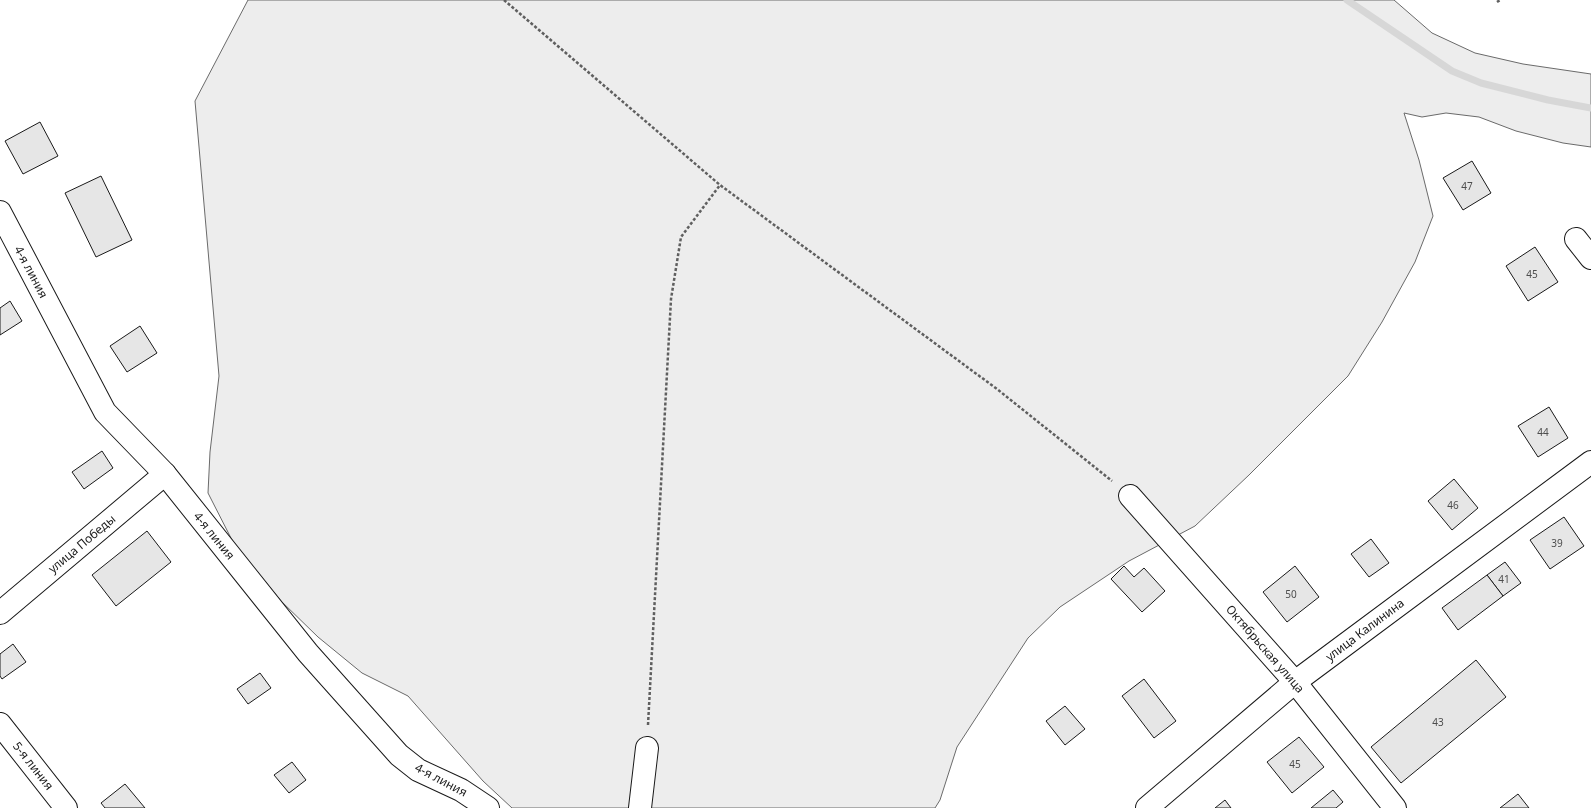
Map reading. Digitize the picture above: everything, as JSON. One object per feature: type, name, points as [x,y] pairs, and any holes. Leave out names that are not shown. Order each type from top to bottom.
[{"type":"street","name":"4-я линия","points":[[0,212],[105,412],[165,474],[308,653],[399,755],[418,770],[461,790],[488,808]]},
{"type":"street","points":[[1576,239],[1591,258]]},
{"type":"street","name":"улица Калинина","points":[[1147,808],[1295,682],[1591,462]]},
{"type":"street","name":"улица Победы","points":[[0,613],[165,474]]},
{"type":"street","name":"Октябрьская улица","points":[[1130,496],[1295,682],[1395,808]]},
{"type":"street","name":"5-я линия","points":[[0,724],[66,808]]},
{"type":"street","points":[[640,808],[647,748]]},
{"type":"path","points":[[504,0],[720,185],[997,389],[1130,496]]},
{"type":"path","points":[[647,748],[671,299],[681,237],[720,185]]},
{"type":"shaded area","points":[[248,0],[1394,0],[1432,33],[1475,53],[1523,64],[1591,74],[1591,147],[1563,143],[1516,131],[1479,117],[1446,113],[1422,117],[1404,113],[1419,160],[1433,216],[1415,262],[1382,322],[1348,376],[1249,475],[1195,526],[1129,561],[1060,607],[1028,638],[957,747],[940,800],[935,808],[512,808],[483,781],[408,696],[362,673],[318,637],[281,601],[233,542],[208,493],[210,452],[219,376],[195,101]]},
{"type":"building","points":[[40,122],[58,156],[23,174],[5,141]]},
{"type":"building","points":[[1472,161],[1491,193],[1463,210],[1443,178]]},
{"type":"building","points":[[101,176],[132,240],[96,257],[65,193]]},
{"type":"building","points":[[1535,247],[1558,282],[1528,301],[1506,266]]},
{"type":"building","points":[[10,301],[22,321],[0,335],[0,308]]},
{"type":"building","points":[[140,326],[157,353],[127,372],[110,346]]},
{"type":"building","points":[[1549,407],[1568,438],[1538,457],[1518,426]]},
{"type":"building","points":[[102,451],[113,468],[84,489],[72,472]]},
{"type":"building","points":[[1454,479],[1478,508],[1452,530],[1428,501]]},
{"type":"building","points":[[1564,517],[1584,546],[1550,569],[1530,540]]},
{"type":"building","points":[[147,531],[171,562],[116,606],[92,575]]},
{"type":"building","points":[[1371,539],[1389,563],[1369,577],[1351,554]]},
{"type":"building","points":[[1505,562],[1521,583],[1503,596],[1487,575]]},
{"type":"building","points":[[1124,566],[1134,577],[1144,568],[1165,591],[1142,612],[1111,579]]},
{"type":"building","points":[[1295,566],[1319,597],[1287,622],[1263,592]]},
{"type":"building","points":[[1487,575],[1503,596],[1458,630],[1442,608]]},
{"type":"building","points":[[13,644],[26,662],[2,679],[0,676],[0,654]]},
{"type":"building","points":[[1476,660],[1506,697],[1401,783],[1371,747]]},
{"type":"building","points":[[260,673],[271,688],[248,704],[237,689]]},
{"type":"building","points":[[1144,679],[1176,721],[1154,738],[1122,696]]},
{"type":"building","points":[[1065,706],[1085,729],[1065,745],[1046,721]]},
{"type":"building","points":[[1299,737],[1324,767],[1292,793],[1267,762]]},
{"type":"building","points":[[292,762],[306,780],[289,793],[274,775]]},
{"type":"building","points":[[125,784],[145,808],[105,808],[101,803]]},
{"type":"building","points":[[1333,790],[1343,802],[1336,808],[1311,808]]},
{"type":"building","points":[[1518,794],[1529,808],[1500,808]]},
{"type":"building","points":[[1225,800],[1231,808],[1215,808]]},
{"type":"waterway","points":[[1347,0],[1452,71],[1481,83],[1548,100],[1591,108]]}]
